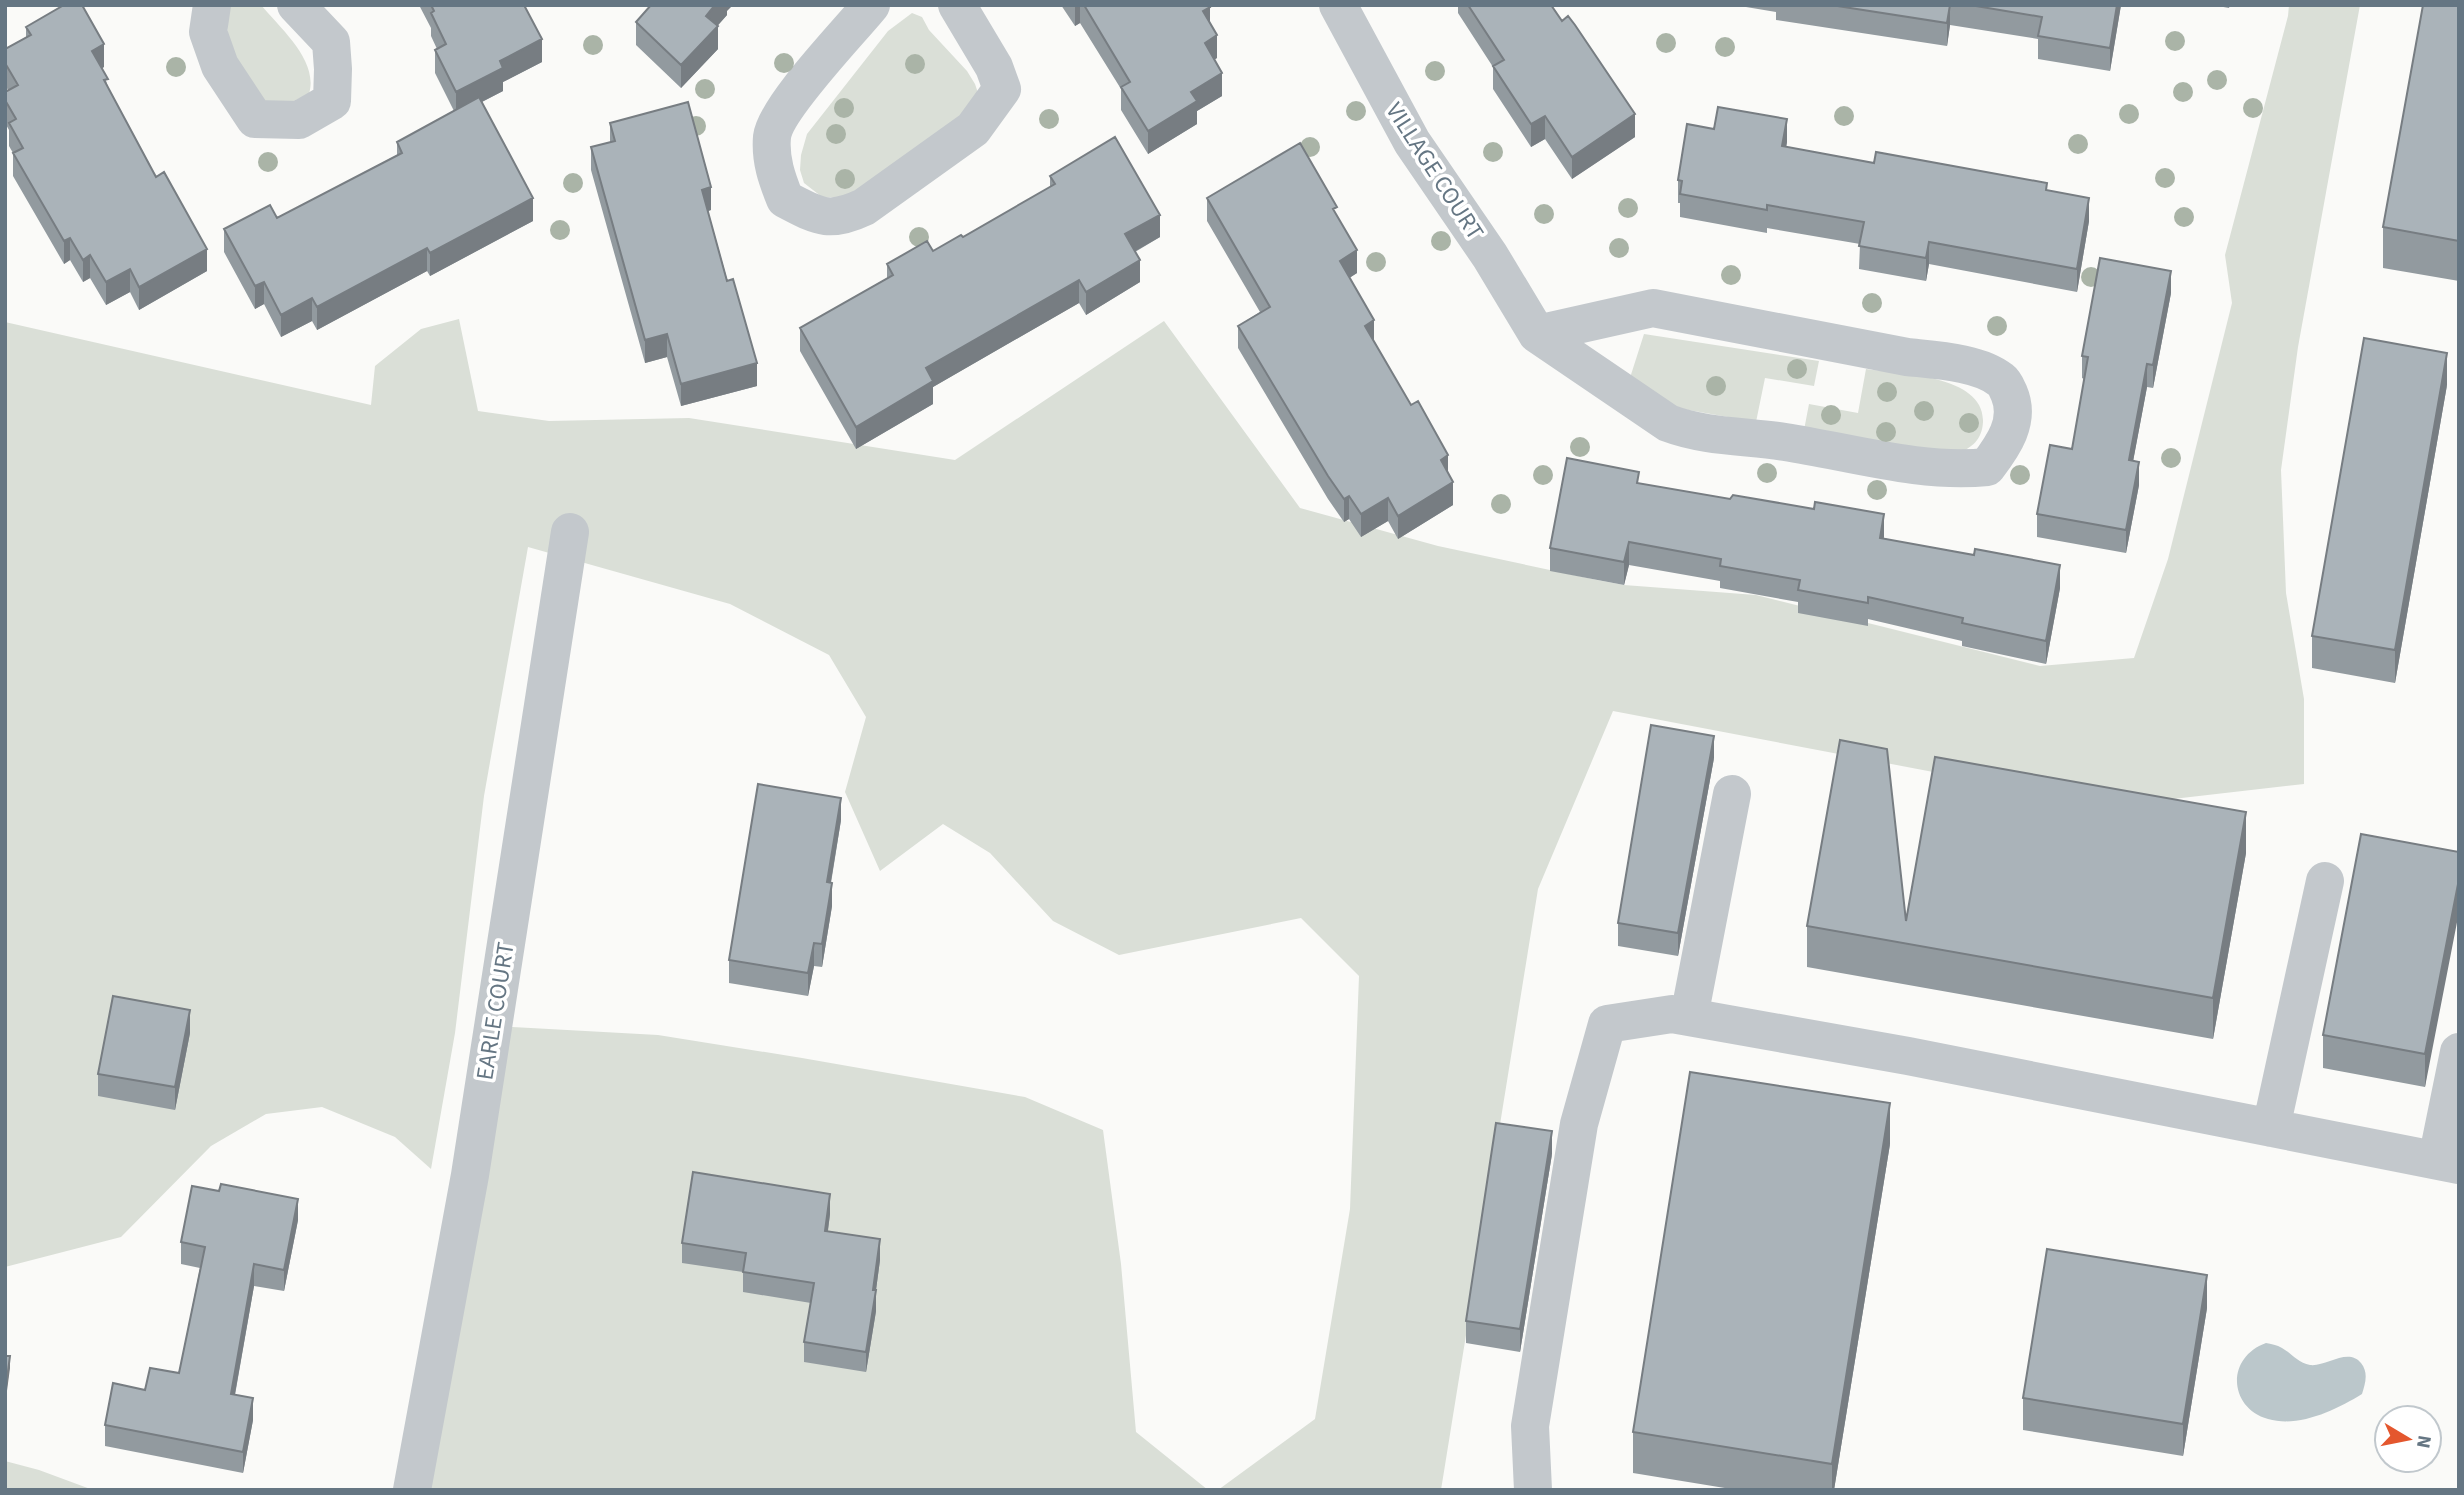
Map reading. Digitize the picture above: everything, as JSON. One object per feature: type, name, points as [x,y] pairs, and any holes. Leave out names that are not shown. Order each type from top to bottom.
[{"type":"street","points":[[212,5],[208,32],[220,66],[255,119],[299,120],[332,101],[333,69],[331,42],[296,5]]},
{"type":"street","points":[[871,5],[787,106],[772,135],[773,169],[785,199],[817,215],[844,216],[864,207],[973,129],[993,103],[1002,89],[994,67],[957,5]]},
{"type":"street","name":"VILLAGE COURT","points":[[1338,5],[1412,142],[1490,256],[1537,334]]},
{"type":"street","points":[[1653,308],[1937,360],[1979,369],[2003,381],[2013,402],[2011,432],[1987,467],[1938,469],[1782,442],[1686,429],[1668,423],[1537,334],[1653,308]]},
{"type":"street","name":"EARLE COURT","points":[[412,1490],[470,1175],[570,531]]},
{"type":"street","points":[[1689,1017],[1732,794]]},
{"type":"street","points":[[2272,1128],[2325,881]]},
{"type":"street","points":[[1533,1490],[1530,1426],[1532,1412],[1579,1124],[1607,1024],[1672,1014],[1908,1056],[2448,1163],[2459,1052]]},
{"type":"shaded area","points":[[230,5],[261,5],[278,24],[296,46],[309,70],[309,94],[271,112],[228,58],[227,20]]},
{"type":"shaded area","points":[[2289,5],[2360,5],[2298,347],[2281,470],[2286,593],[2304,699],[2304,784],[2112,806],[1613,711],[1538,889],[1441,1490],[1218,1490],[1315,1419],[1350,1209],[1359,976],[1301,918],[1119,955],[1053,921],[990,853],[943,824],[880,871],[845,792],[866,717],[829,655],[730,604],[528,547],[484,796],[455,1033],[431,1169],[395,1137],[322,1107],[266,1114],[211,1146],[121,1237],[5,1267],[5,322],[371,405],[375,366],[421,329],[459,319],[478,411],[549,421],[689,418],[955,460],[1164,321],[1300,508],[1438,546],[1597,580],[1624,585],[1756,595],[2040,666],[2134,658],[2168,559],[2232,303],[2225,255]]},
{"type":"shaded area","points":[[912,13],[922,17],[929,30],[967,71],[979,96],[976,112],[854,198],[822,197],[804,183],[800,170],[807,134],[888,31]]},
{"type":"shaded area","points":[[1644,334],[1819,361],[1814,386],[1765,378],[1756,422],[1649,403],[1628,384]]},
{"type":"shaded area","points":[[1866,369],[1918,376],[1956,386],[1980,406],[1983,422],[1978,438],[1972,446],[1958,454],[1804,430],[1809,404],[1858,413]]},
{"type":"shaded area","points":[[493,1026],[658,1035],[802,1058],[1025,1097],[1103,1130],[1121,1264],[1136,1432],[1208,1490],[411,1490]]},
{"type":"shaded area","points":[[2266,1343],[2280,1347],[2310,1365],[2343,1357],[2356,1359],[2365,1371],[2362,1394],[2341,1406],[2305,1419],[2280,1421],[2255,1413],[2245,1405],[2239,1394],[2238,1371],[2253,1350]]},
{"type":"shaded area","points":[[5,1461],[39,1470],[93,1490],[5,1490]]},
{"type":"building","points":[[64,5],[82,5],[104,44],[92,51],[108,79],[104,80],[156,177],[164,172],[207,249],[139,287],[130,269],[106,282],[90,255],[83,260],[70,238],[64,241],[13,153],[23,148],[9,123],[16,119],[5,100],[5,92],[18,85],[5,63],[5,49],[31,35],[26,27]]},
{"type":"building","points":[[431,5],[524,5],[542,39],[500,61],[503,68],[456,92],[435,50],[446,44],[431,13],[434,11]]},
{"type":"building","points":[[651,5],[715,5],[706,16],[718,26],[681,65],[636,22]]},
{"type":"building","points":[[1084,5],[1209,5],[1210,7],[1203,11],[1217,35],[1205,43],[1222,73],[1191,92],[1197,101],[1148,131],[1121,87],[1130,82]]},
{"type":"building","points":[[1468,5],[1551,5],[1562,21],[1568,16],[1635,114],[1572,157],[1545,116],[1531,124],[1493,66],[1504,60]]},
{"type":"building","points":[[1831,5],[1950,5],[1947,23]]},
{"type":"building","points":[[1970,5],[2117,5],[2110,48],[2038,36],[2042,17]]},
{"type":"building","points":[[2423,5],[2459,5],[2459,241],[2383,227]]},
{"type":"building","points":[[479,97],[533,198],[430,253],[427,248],[317,307],[312,298],[281,315],[264,282],[255,286],[224,229],[270,205],[277,218],[402,153],[397,142]]},
{"type":"building","points":[[688,102],[711,187],[702,190],[727,281],[733,279],[757,363],[681,384],[667,334],[645,340],[591,147],[615,141],[610,123]]},
{"type":"building","points":[[1718,107],[1787,119],[1782,146],[1874,163],[1876,152],[2047,183],[2046,190],[2089,198],[2077,269],[1929,242],[1926,258],[1859,246],[1864,222],[1767,205],[1767,210],[1680,194],[1682,181],[1678,180],[1687,124],[1714,129]]},
{"type":"building","points":[[1115,137],[1160,215],[1125,234],[1140,260],[1086,292],[1079,280],[926,368],[933,381],[856,427],[800,328],[893,275],[887,264],[927,241],[933,251],[961,235],[963,237],[1055,184],[1050,176]]},
{"type":"building","points":[[1300,143],[1337,207],[1333,209],[1357,250],[1340,261],[1374,320],[1365,326],[1411,405],[1418,401],[1448,455],[1441,460],[1453,482],[1398,516],[1388,498],[1361,514],[1349,496],[1344,499],[1238,326],[1270,307],[1207,198]]},
{"type":"building","points":[[2100,258],[2171,271],[2153,365],[2147,364],[2129,460],[2139,462],[2126,530],[2037,514],[2050,445],[2072,449],[2088,357],[2082,356]]},
{"type":"building","points":[[2364,338],[2447,353],[2395,650],[2312,636]]},
{"type":"building","points":[[1567,458],[1639,472],[1637,483],[1730,499],[1733,495],[1814,509],[1815,502],[1884,514],[1880,538],[1974,555],[1975,549],[2060,565],[2046,641],[1962,623],[1963,618],[1868,597],[1868,603],[1798,590],[1800,580],[1720,566],[1721,559],[1629,542],[1624,562],[1550,548]]},
{"type":"building","points":[[1651,725],[1714,736],[1678,933],[1618,923]]},
{"type":"building","points":[[1840,740],[1887,749],[1906,921],[1935,757],[2246,812],[2213,998],[1807,926]]},
{"type":"building","points":[[758,784],[841,798],[827,882],[832,883],[822,944],[814,943],[808,973],[729,960]]},
{"type":"building","points":[[2361,834],[2459,852],[2459,879],[2425,1054],[2323,1035]]},
{"type":"building","points":[[113,996],[190,1010],[175,1087],[98,1074]]},
{"type":"building","points":[[1690,1072],[1890,1103],[1832,1464],[1633,1432]]},
{"type":"building","points":[[1496,1123],[1552,1131],[1520,1329],[1466,1321]]},
{"type":"building","points":[[693,1172],[830,1194],[825,1231],[880,1239],[873,1290],[876,1290],[866,1352],[804,1342],[814,1283],[743,1272],[746,1253],[682,1243]]},
{"type":"building","points":[[221,1184],[298,1199],[284,1270],[254,1264],[231,1394],[253,1398],[243,1452],[105,1425],[113,1383],[145,1390],[150,1368],[179,1373],[205,1247],[181,1242],[192,1186],[219,1191]]},
{"type":"building","points":[[2047,1249],[2207,1275],[2183,1424],[2023,1398]]},
{"type":"building","points":[[5,1356],[10,1356],[5,1394]]}]
